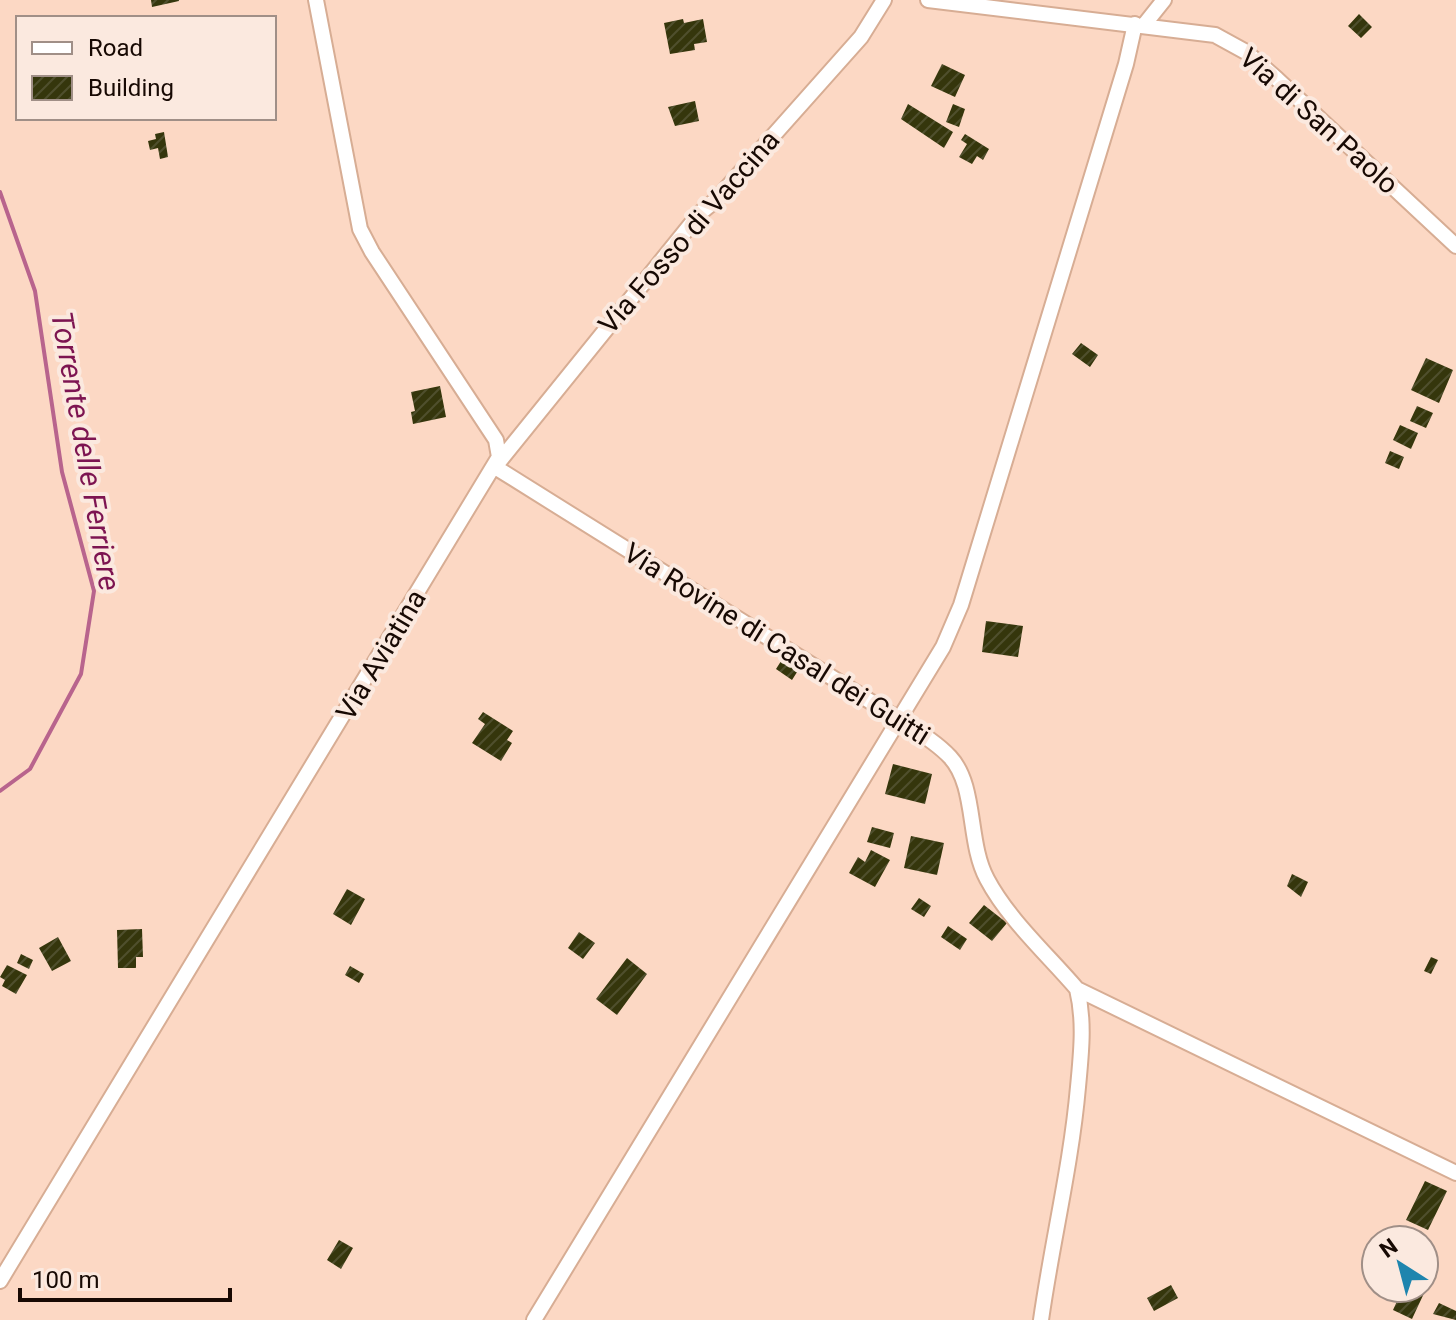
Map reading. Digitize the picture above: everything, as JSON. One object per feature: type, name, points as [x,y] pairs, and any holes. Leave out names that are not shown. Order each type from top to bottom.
[{"type":"street","points":[[316,0],[360,229],[496,440],[500,452],[495,467]]},
{"type":"street","name":"Via Fosso di Vaccina","points":[[495,467],[700,213],[716,200],[861,37],[884,0]]},
{"type":"street","name":"Via di San Paolo","points":[[928,0],[1208,33],[1246,52],[1456,246]]},
{"type":"street","points":[[534,1320],[939,655],[958,613],[1126,64],[1140,24],[1164,0]]},
{"type":"street","name":"Via Rovine di Casal dei Guitti","points":[[495,467],[940,748],[956,764],[965,789],[975,850],[989,884],[1077,989]]},
{"type":"street","name":"Via Aviatina","points":[[0,1281],[495,467]]},
{"type":"street","points":[[1077,989],[1456,1173]]},
{"type":"street","points":[[1041,1320],[1074,1132],[1083,1028],[1077,989]]},
{"type":"building","points":[[151,0],[179,0],[179,1],[152,7]]},
{"type":"building","points":[[1359,14],[1372,27],[1361,38],[1348,26]]},
{"type":"building","points":[[683,19],[684,23],[703,19],[707,42],[694,44],[695,50],[670,54],[664,23]]},
{"type":"building","points":[[942,64],[965,75],[955,97],[931,86]]},
{"type":"building","points":[[695,101],[699,121],[675,126],[668,107]]},
{"type":"building","points":[[908,104],[953,132],[944,148],[901,119]]},
{"type":"building","points":[[953,104],[965,109],[959,127],[946,122]]},
{"type":"building","points":[[164,132],[168,157],[160,159],[158,148],[150,150],[148,141],[156,139],[155,134]]},
{"type":"building","points":[[965,134],[989,149],[983,160],[977,156],[972,164],[959,157],[967,144],[961,140]]},
{"type":"building","points":[[1081,343],[1098,355],[1090,367],[1072,354]]},
{"type":"building","points":[[1426,358],[1453,370],[1439,403],[1411,390]]},
{"type":"building","points":[[440,386],[446,417],[413,424],[411,412],[415,411],[411,392]]},
{"type":"building","points":[[1417,406],[1433,413],[1426,428],[1410,421]]},
{"type":"building","points":[[1400,425],[1418,433],[1411,449],[1393,440]]},
{"type":"building","points":[[1390,451],[1404,457],[1399,469],[1385,463]]},
{"type":"building","points":[[986,621],[1023,626],[1018,657],[982,652]]},
{"type":"building","points":[[783,658],[799,669],[792,680],[776,669]]},
{"type":"building","points":[[483,712],[513,731],[507,740],[512,743],[501,761],[472,743],[485,724],[478,719]]},
{"type":"building","points":[[893,764],[932,774],[925,804],[885,794]]},
{"type":"building","points":[[872,827],[894,833],[890,848],[867,842]]},
{"type":"building","points":[[911,836],[944,843],[937,875],[904,868]]},
{"type":"building","points":[[871,850],[890,860],[875,887],[849,873],[858,857],[865,862]]},
{"type":"building","points":[[1292,874],[1308,882],[1301,897],[1287,886]]},
{"type":"building","points":[[347,889],[365,899],[351,925],[333,914]]},
{"type":"building","points":[[919,898],[931,906],[924,917],[911,909]]},
{"type":"building","points":[[984,905],[1007,923],[992,941],[969,923]]},
{"type":"building","points":[[948,926],[967,939],[960,950],[941,937]]},
{"type":"building","points":[[142,929],[143,957],[136,957],[136,968],[118,968],[117,930]]},
{"type":"building","points":[[579,932],[595,943],[583,959],[568,948]]},
{"type":"building","points":[[58,937],[71,961],[52,971],[39,948]]},
{"type":"building","points":[[21,954],[33,960],[29,969],[17,963]]},
{"type":"building","points":[[1431,957],[1438,960],[1431,974],[1424,971]]},
{"type":"building","points":[[627,958],[647,974],[617,1015],[596,999]]},
{"type":"building","points":[[7,965],[27,975],[16,994],[2,986],[5,980],[0,977]]},
{"type":"building","points":[[350,966],[364,974],[359,983],[345,975]]},
{"type":"building","points":[[1425,1181],[1447,1191],[1431,1224],[1415,1224],[1406,1220]]},
{"type":"building","points":[[339,1240],[353,1248],[341,1269],[327,1260]]},
{"type":"building","points":[[1171,1285],[1178,1298],[1154,1311],[1147,1298]]},
{"type":"building","points":[[1440,1303],[1456,1311],[1456,1320],[1433,1314]]},
{"type":"building","points":[[1396,1304],[1419,1304],[1412,1319],[1393,1310]]},
{"type":"waterway","name":"Torrente delle Ferriere","points":[[0,192],[35,291],[62,472],[94,591],[81,674],[30,769],[0,791]]}]
